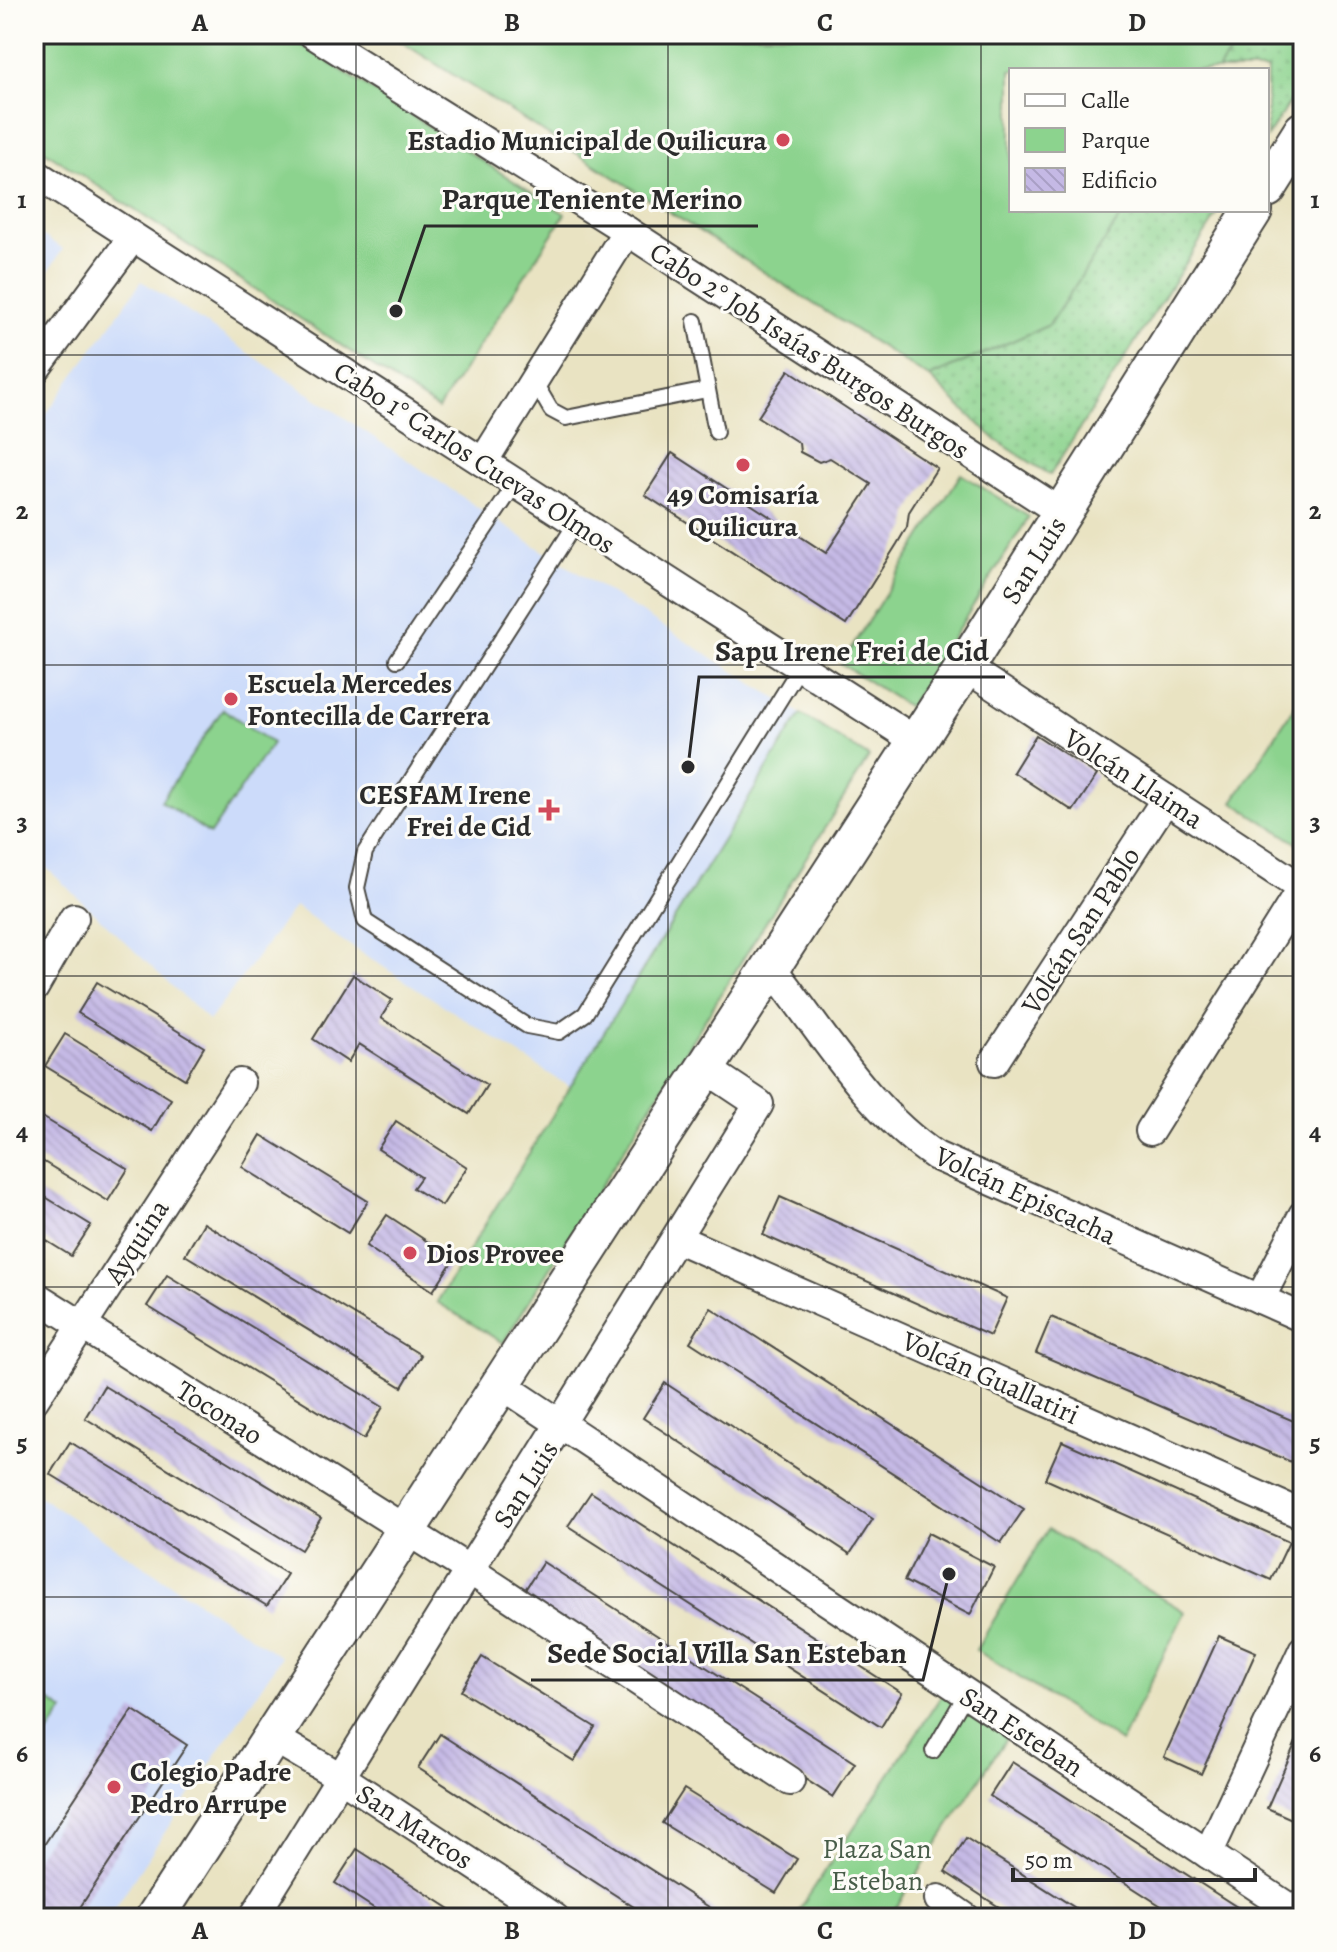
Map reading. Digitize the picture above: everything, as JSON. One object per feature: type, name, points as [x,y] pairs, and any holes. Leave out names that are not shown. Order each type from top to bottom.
[{"type":"street","name":"Cabo 2° Job Isaías Burgos Burgos","points":[[313,34],[627,231],[1062,513]]},
{"type":"street","points":[[1269,185],[1303,131]]},
{"type":"street","name":"Cabo 1° Carlos Cuevas Olmos","points":[[34,173],[916,741]]},
{"type":"street","name":"San Luis","points":[[155,1918],[965,667],[1252,212]]},
{"type":"street","points":[[483,462],[627,231]]},
{"type":"street","points":[[34,371],[132,238]]},
{"type":"street","name":"Volcán Llaima","points":[[965,667],[1302,888]]},
{"type":"street","name":"Volcán San Pablo","points":[[994,1062],[1166,799]]},
{"type":"street","points":[[1150,1131],[1302,888]]},
{"type":"street","points":[[34,988],[74,918]]},
{"type":"street","name":"Volcán Episcacha","points":[[770,966],[880,1108],[915,1142],[957,1167],[1303,1318]]},
{"type":"street","name":"San Luis","points":[[253,1918],[678,1239],[759,1104],[705,1068]]},
{"type":"street","name":"Ayquina","points":[[34,1400],[240,1083]]},
{"type":"street","points":[[1260,1299],[1303,1215]]},
{"type":"street","name":"Volcán Guallatiri","points":[[678,1239],[1303,1515]]},
{"type":"street","name":"Toconao","points":[[34,1295],[471,1571],[790,1781]]},
{"type":"street","name":"San Esteban","points":[[502,1385],[1303,1917]]},
{"type":"street","points":[[1208,1854],[1303,1650]]},
{"type":"street","name":"San Marcos","points":[[272,1737],[342,1778],[555,1918]]},
{"type":"street","points":[[939,1899],[966,1918]]},
{"type":"lane","points":[[695,321],[716,432]]},
{"type":"lane","points":[[534,381],[551,410],[566,418],[707,390]]},
{"type":"lane","points":[[397,660],[516,483]]},
{"type":"lane","points":[[576,523],[365,852],[357,888],[365,921],[527,1026],[559,1032],[585,1014],[800,667]]},
{"type":"lane","points":[[933,1751],[966,1694]]},
{"type":"shaded area","points":[[34,230],[63,249],[34,293]]},
{"type":"shaded area","name":"Escuela Mercedes Fontecilla de Carrera","points":[[142,281],[529,542],[801,714],[570,1087],[334,935],[295,906],[209,1021],[34,856],[34,431]]},
{"type":"shaded area","name":"Colegio Padre Pedro Arrupe","points":[[34,1493],[281,1657],[108,1918],[34,1918]]},
{"type":"green space","points":[[34,34],[285,34],[565,214],[438,409],[34,144]]},
{"type":"green space","name":"Estadio Municipal de Quilicura","points":[[389,34],[1242,34],[1219,68],[1009,68],[1009,212],[1124,212],[1049,325],[929,377]]},
{"type":"green space","points":[[1242,34],[1303,34],[1303,81],[1269,134],[1269,68],[1219,68]]},
{"type":"green space","points":[[1124,212],[1219,212],[1050,475],[996,440],[929,377],[1049,325]]},
{"type":"green space","points":[[961,474],[1029,517],[909,707],[841,664]]},
{"type":"green space","points":[[1303,693],[1303,847],[1233,802]]},
{"type":"green space","points":[[223,709],[272,743],[210,834],[161,801]]},
{"type":"green space","points":[[801,714],[869,757],[503,1343],[437,1302]]},
{"type":"green space","points":[[1048,1529],[1185,1612],[1121,1742],[976,1650]]},
{"type":"green space","points":[[34,1690],[64,1711],[34,1754]]},
{"type":"green space","name":"Plaza San Esteban","points":[[944,1692],[1007,1737],[889,1918],[794,1918]]},
{"type":"building","points":[[789,370],[937,468],[909,512],[907,527],[846,625],[645,495],[672,453],[826,553],[871,484],[830,458],[819,462],[800,452],[799,443],[758,417]]},
{"type":"building","points":[[1036,735],[1097,775],[1073,811],[1013,772]]},
{"type":"building","points":[[353,975],[392,1000],[381,1018],[487,1085],[469,1114],[359,1044],[348,1062],[313,1039]]},
{"type":"building","points":[[97,982],[204,1047],[185,1079],[78,1013]]},
{"type":"building","points":[[65,1034],[171,1099],[152,1131],[45,1066]]},
{"type":"building","points":[[34,1112],[128,1169],[108,1201],[34,1156]]},
{"type":"building","points":[[396,1121],[467,1167],[442,1206],[413,1188],[421,1177],[378,1149]]},
{"type":"building","points":[[261,1135],[368,1201],[348,1233],[242,1167]]},
{"type":"building","points":[[34,1190],[91,1225],[71,1256],[34,1233]]},
{"type":"building","points":[[780,1197],[1007,1298],[990,1336],[763,1235]]},
{"type":"building","name":"Dios Provee","points":[[387,1215],[454,1259],[433,1291],[366,1246]]},
{"type":"building","points":[[204,1223],[421,1355],[402,1387],[185,1255]]},
{"type":"building","points":[[167,1275],[383,1407],[364,1439],[147,1306]]},
{"type":"building","points":[[711,1308],[1024,1509],[1001,1543],[690,1342]]},
{"type":"building","points":[[1051,1317],[1303,1425],[1303,1467],[1036,1353]]},
{"type":"building","points":[[665,1383],[873,1519],[850,1554],[643,1418]]},
{"type":"building","points":[[104,1386],[321,1518],[301,1550],[85,1418]]},
{"type":"building","points":[[1062,1441],[1289,1542],[1271,1580],[1045,1479]]},
{"type":"building","points":[[70,1442],[287,1574],[267,1606],[50,1474]]},
{"type":"building","points":[[591,1492],[902,1693],[881,1727],[568,1526]]},
{"type":"building","points":[[928,1533],[994,1567],[970,1615],[904,1581]]},
{"type":"building","points":[[543,1562],[855,1763],[833,1797],[521,1596]]},
{"type":"building","points":[[1219,1636],[1256,1652],[1201,1774],[1164,1757]]},
{"type":"building","points":[[482,1657],[595,1727],[574,1761],[461,1691]]},
{"type":"building","points":[[133,1710],[187,1745],[73,1918],[34,1918],[34,1860]]},
{"type":"building","points":[[1303,1726],[1303,1824],[1267,1808]]},
{"type":"building","points":[[440,1734],[726,1918],[651,1918],[418,1768]]},
{"type":"building","points":[[1012,1762],[1254,1918],[1180,1918],[990,1796]]},
{"type":"building","points":[[684,1789],[797,1859],[776,1893],[662,1823]]},
{"type":"building","points":[[966,1838],[1091,1918],[1016,1918],[945,1872]]},
{"type":"building","points":[[357,1849],[464,1918],[389,1918],[335,1883]]},
{"type":"place","name":"Estadio Municipal de Quilicura","points":[[783,140]]},
{"type":"place","name":"Parque Teniente Merino","points":[[396,311]]},
{"type":"place","name":"49 Comisaría Quilicura","points":[[743,465]]},
{"type":"place","name":"Escuela Mercedes Fontecilla de Carrera","points":[[231,699]]},
{"type":"place","name":"Sapu Irene Frei de Cid","points":[[688,767]]},
{"type":"place","name":"CESFAM Irene Frei de Cid","points":[[549,810]]},
{"type":"place","name":"Dios Provee","points":[[410,1253]]},
{"type":"place","name":"Sede Social Villa San Esteban","points":[[949,1574]]},
{"type":"place","name":"Colegio Padre Pedro Arrupe","points":[[114,1787]]}]
